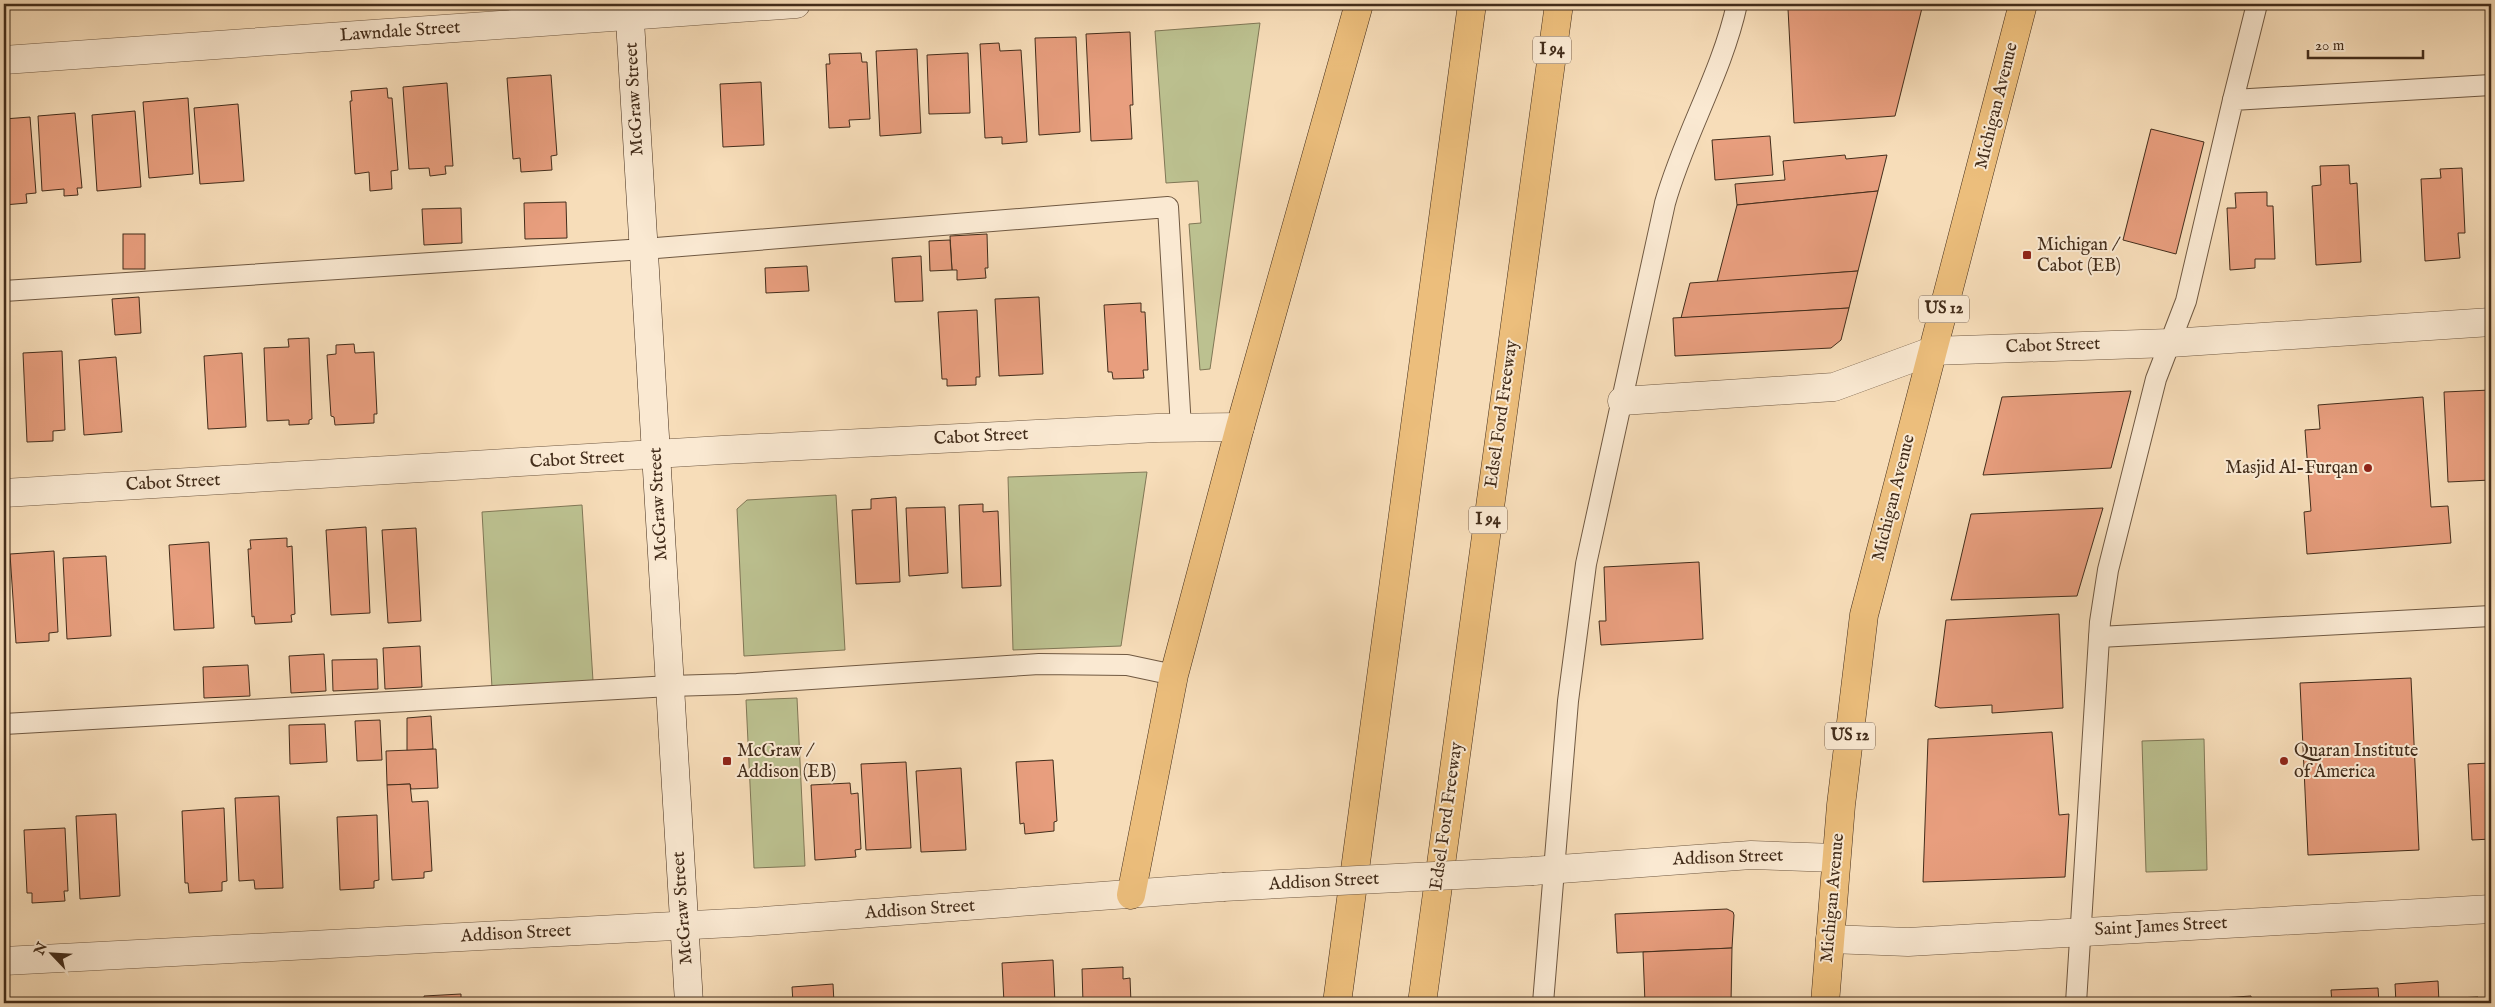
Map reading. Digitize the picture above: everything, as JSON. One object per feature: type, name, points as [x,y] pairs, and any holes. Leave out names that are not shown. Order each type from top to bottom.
[{"type":"main road","points":[[1131,895],[1174,675],[1240,427],[1360,4]]},
{"type":"main road","points":[[1338,1003],[1472,4]]},
{"type":"main road","name":"Edsel Ford Freeway","points":[[1422,1003],[1558,4]]},
{"type":"main road","name":"Michigan Avenue","points":[[1825,1003],[1836,858],[1864,615],[1965,233],[2023,4]]},
{"type":"main road","points":[[1430,945],[1436,1003]]},
{"type":"street","name":"Lawndale Street","points":[[4,60],[630,10],[796,4]]},
{"type":"street","name":"McGraw Street","points":[[630,10],[689,1003]]},
{"type":"street","name":"Cabot Street","points":[[1622,401],[1834,387],[1932,352],[2170,343],[2491,322]]},
{"type":"street","name":"Cabot Street","points":[[4,493],[656,455],[1181,428],[1240,427]]},
{"type":"street","name":"Addison Street","points":[[4,961],[685,925],[1223,888],[1543,870],[1751,854],[1836,858]]},
{"type":"street","name":"Saint James Street","points":[[1830,939],[1908,942],[2491,909]]},
{"type":"lane","points":[[1543,1003],[1543,870],[1586,564],[1672,176],[1719,63],[1737,4]]},
{"type":"lane","points":[[2076,1003],[2099,637],[2108,570],[2156,379],[2186,300],[2233,100],[2258,4]]},
{"type":"lane","points":[[2233,100],[2491,85]]},
{"type":"lane","points":[[4,291],[644,249],[1168,207],[1181,428]]},
{"type":"lane","points":[[2099,637],[2491,616]]},
{"type":"lane","points":[[4,724],[670,686],[737,684],[1039,664],[1127,665],[1174,675]]},
{"type":"green space","points":[[1260,23],[1210,369],[1200,370],[1189,224],[1201,223],[1198,181],[1166,183],[1155,31]]},
{"type":"green space","points":[[1147,472],[1121,646],[1013,650],[1008,477]]},
{"type":"green space","points":[[836,495],[845,650],[744,656],[737,509],[747,500]]},
{"type":"green space","points":[[582,505],[593,681],[492,688],[482,512]]},
{"type":"green space","points":[[797,698],[805,866],[754,868],[746,700]]},
{"type":"green space","points":[[2204,739],[2207,870],[2146,872],[2142,741]]},
{"type":"green space","points":[[199,998],[200,1003],[83,1003]]},
{"type":"building","points":[[1871,4],[1923,4],[1895,116],[1794,123],[1788,9]]},
{"type":"building","points":[[1130,32],[1133,105],[1130,105],[1132,139],[1091,141],[1086,34]]},
{"type":"building","points":[[1076,37],[1080,132],[1039,135],[1035,38]]},
{"type":"building","points":[[999,43],[1000,51],[1021,50],[1027,142],[1002,144],[1002,137],[985,138],[980,44]]},
{"type":"building","points":[[917,49],[921,133],[880,136],[876,51]]},
{"type":"building","points":[[861,53],[862,62],[867,62],[870,119],[849,120],[850,127],[829,128],[826,64],[830,64],[829,54]]},
{"type":"building","points":[[968,53],[970,113],[929,114],[927,55]]},
{"type":"building","points":[[551,75],[557,155],[551,156],[552,170],[521,172],[520,158],[513,159],[507,78]]},
{"type":"building","points":[[761,82],[764,145],[723,147],[720,84]]},
{"type":"building","points":[[447,83],[453,166],[445,166],[446,174],[430,176],[429,168],[409,169],[403,87]]},
{"type":"building","points":[[387,88],[388,98],[392,98],[398,170],[391,171],[392,189],[370,191],[369,172],[355,174],[351,91]]},
{"type":"building","points":[[188,98],[193,174],[149,178],[143,102]]},
{"type":"building","points":[[238,104],[244,181],[200,184],[194,108]]},
{"type":"building","points":[[135,111],[141,187],[97,191],[92,115]]},
{"type":"building","points":[[75,113],[82,188],[77,188],[78,195],[64,196],[64,189],[42,191],[38,116]]},
{"type":"building","points":[[30,117],[36,193],[26,194],[27,203],[4,205],[4,119]]},
{"type":"building","points":[[2151,129],[2204,142],[2176,254],[2123,240]]},
{"type":"building","points":[[1770,136],[1773,175],[1715,180],[1712,140]]},
{"type":"building","points":[[1845,155],[1846,159],[1887,155],[1878,191],[1737,205],[1735,184],[1785,180],[1783,161]]},
{"type":"building","points":[[2349,165],[2350,184],[2357,183],[2361,262],[2316,265],[2312,186],[2321,185],[2320,166]]},
{"type":"building","points":[[2462,168],[2465,233],[2458,233],[2460,258],[2425,261],[2421,179],[2441,178],[2440,169]]},
{"type":"building","points":[[1878,191],[1858,271],[1717,282],[1737,205]]},
{"type":"building","points":[[2267,192],[2267,206],[2273,206],[2275,259],[2255,259],[2255,268],[2230,270],[2227,208],[2236,208],[2235,193]]},
{"type":"building","points":[[566,202],[567,238],[525,239],[524,203]]},
{"type":"building","points":[[461,208],[462,243],[424,245],[422,209]]},
{"type":"building","points":[[123,234],[145,234],[145,269],[123,269]]},
{"type":"building","points":[[987,234],[988,268],[985,268],[986,278],[957,280],[957,270],[952,270],[950,236]]},
{"type":"building","points":[[950,240],[952,270],[930,271],[929,241]]},
{"type":"building","points":[[921,256],[923,301],[895,302],[892,258]]},
{"type":"building","points":[[807,266],[809,291],[766,293],[765,268]]},
{"type":"building","points":[[1858,271],[1849,308],[1681,318],[1690,283]]},
{"type":"building","points":[[139,297],[141,333],[115,335],[112,299]]},
{"type":"building","points":[[1039,297],[1043,374],[999,376],[995,299]]},
{"type":"building","points":[[1141,303],[1141,312],[1145,312],[1148,370],[1143,370],[1144,378],[1113,379],[1112,372],[1108,372],[1104,305]]},
{"type":"building","points":[[1849,308],[1841,340],[1831,348],[1675,356],[1673,318]]},
{"type":"building","points":[[977,310],[980,377],[976,377],[976,385],[947,386],[947,379],[942,379],[938,312]]},
{"type":"building","points":[[309,338],[312,419],[309,420],[309,424],[289,425],[289,420],[267,421],[264,348],[289,347],[288,339]]},
{"type":"building","points":[[354,344],[355,353],[374,352],[377,414],[374,414],[374,423],[335,425],[334,417],[331,416],[327,355],[336,354],[336,345]]},
{"type":"building","points":[[62,351],[65,430],[53,431],[53,441],[27,442],[23,353]]},
{"type":"building","points":[[242,353],[246,427],[208,429],[204,356]]},
{"type":"building","points":[[116,357],[122,432],[84,435],[79,360]]},
{"type":"building","points":[[2491,390],[2491,480],[2448,482],[2444,392]]},
{"type":"building","points":[[2131,391],[2111,468],[1983,475],[2002,397]]},
{"type":"building","name":"Masjid Al-Furqan","points":[[2423,397],[2431,507],[2448,506],[2451,543],[2307,554],[2304,512],[2311,511],[2305,430],[2320,429],[2318,405]]},
{"type":"building","points":[[896,497],[900,582],[856,584],[852,510],[871,509],[871,499]]},
{"type":"building","points":[[983,504],[983,512],[998,511],[1001,586],[962,588],[959,505]]},
{"type":"building","points":[[945,507],[948,573],[909,576],[906,508]]},
{"type":"building","points":[[2103,508],[2077,596],[1951,600],[1971,514]]},
{"type":"building","points":[[366,527],[370,613],[331,615],[326,530]]},
{"type":"building","points":[[416,528],[421,621],[388,623],[382,530]]},
{"type":"building","points":[[287,538],[287,547],[292,546],[295,614],[291,615],[292,622],[255,624],[254,616],[252,617],[248,549],[251,549],[250,540]]},
{"type":"building","points":[[209,542],[214,628],[174,630],[169,545]]},
{"type":"building","points":[[54,551],[58,632],[49,633],[49,641],[16,643],[10,554]]},
{"type":"building","points":[[106,556],[111,636],[67,639],[63,558]]},
{"type":"building","points":[[1699,562],[1703,639],[1601,645],[1599,621],[1606,621],[1604,567]]},
{"type":"building","points":[[4,584],[8,661],[4,662]]},
{"type":"building","points":[[2059,614],[2063,708],[1992,713],[1992,705],[1940,708],[1935,706],[1946,620]]},
{"type":"building","points":[[420,646],[422,687],[385,689],[383,648]]},
{"type":"building","points":[[324,654],[326,691],[291,693],[289,656]]},
{"type":"building","points":[[377,659],[378,689],[333,691],[332,660]]},
{"type":"building","points":[[248,665],[250,696],[204,698],[203,667]]},
{"type":"building","points":[[2411,678],[2419,850],[2308,855],[2300,683]]},
{"type":"building","points":[[431,716],[433,749],[407,751],[407,718]]},
{"type":"building","points":[[380,720],[382,760],[357,761],[355,721]]},
{"type":"building","points":[[325,724],[327,762],[290,764],[289,725]]},
{"type":"building","points":[[2052,732],[2059,815],[2069,814],[2065,877],[1923,882],[1928,739]]},
{"type":"building","points":[[4,742],[6,742],[8,782],[4,782]]},
{"type":"building","points":[[436,749],[438,788],[411,789],[410,784],[387,785],[386,751]]},
{"type":"building","points":[[1053,760],[1057,821],[1054,822],[1054,831],[1025,834],[1024,823],[1020,824],[1016,762]]},
{"type":"building","points":[[906,762],[911,848],[866,850],[861,764]]},
{"type":"building","points":[[2491,763],[2491,839],[2472,840],[2468,764]]},
{"type":"building","points":[[961,768],[966,850],[921,852],[916,771]]},
{"type":"building","points":[[850,783],[851,794],[858,793],[861,849],[855,850],[856,857],[815,860],[811,785]]},
{"type":"building","points":[[410,784],[412,802],[428,801],[432,871],[424,872],[424,878],[392,880],[387,785]]},
{"type":"building","points":[[279,796],[283,888],[255,889],[254,880],[239,881],[235,798]]},
{"type":"building","points":[[224,808],[227,881],[222,882],[222,891],[189,893],[188,883],[185,883],[182,811]]},
{"type":"building","points":[[116,814],[120,896],[80,899],[76,816]]},
{"type":"building","points":[[377,815],[379,880],[374,881],[374,888],[340,890],[337,817]]},
{"type":"building","points":[[65,828],[68,891],[64,891],[65,901],[32,903],[32,893],[27,893],[24,830]]},
{"type":"building","points":[[1727,909],[1733,912],[1734,915],[1732,948],[1617,953],[1615,914]]},
{"type":"building","points":[[1732,948],[1731,1003],[1645,1003],[1643,952]]},
{"type":"building","points":[[1053,960],[1055,1003],[1004,1003],[1002,963]]},
{"type":"building","points":[[1123,967],[1123,979],[1130,978],[1131,1003],[1083,1003],[1082,969]]},
{"type":"building","points":[[2438,981],[2439,1003],[2396,1003],[2395,984]]},
{"type":"building","points":[[833,984],[834,1003],[793,1003],[792,987]]},
{"type":"building","points":[[2378,988],[2379,1003],[2332,1003],[2331,990]]},
{"type":"building","points":[[461,994],[461,1003],[424,1003],[424,996]]},
{"type":"building","points":[[2251,996],[2252,1003],[2207,1003],[2206,999]]},
{"type":"building","points":[[2478,997],[2479,1003],[2458,1003],[2457,998]]},
{"type":"place","name":"Michigan / Cabot (EB)","points":[[2027,255]]},
{"type":"place","name":"Masjid Al-Furqan","points":[[2368,468]]},
{"type":"place","name":"McGraw / Addison (EB)","points":[[727,761]]},
{"type":"place","name":"Quaran Institute of America","points":[[2284,761]]}]
